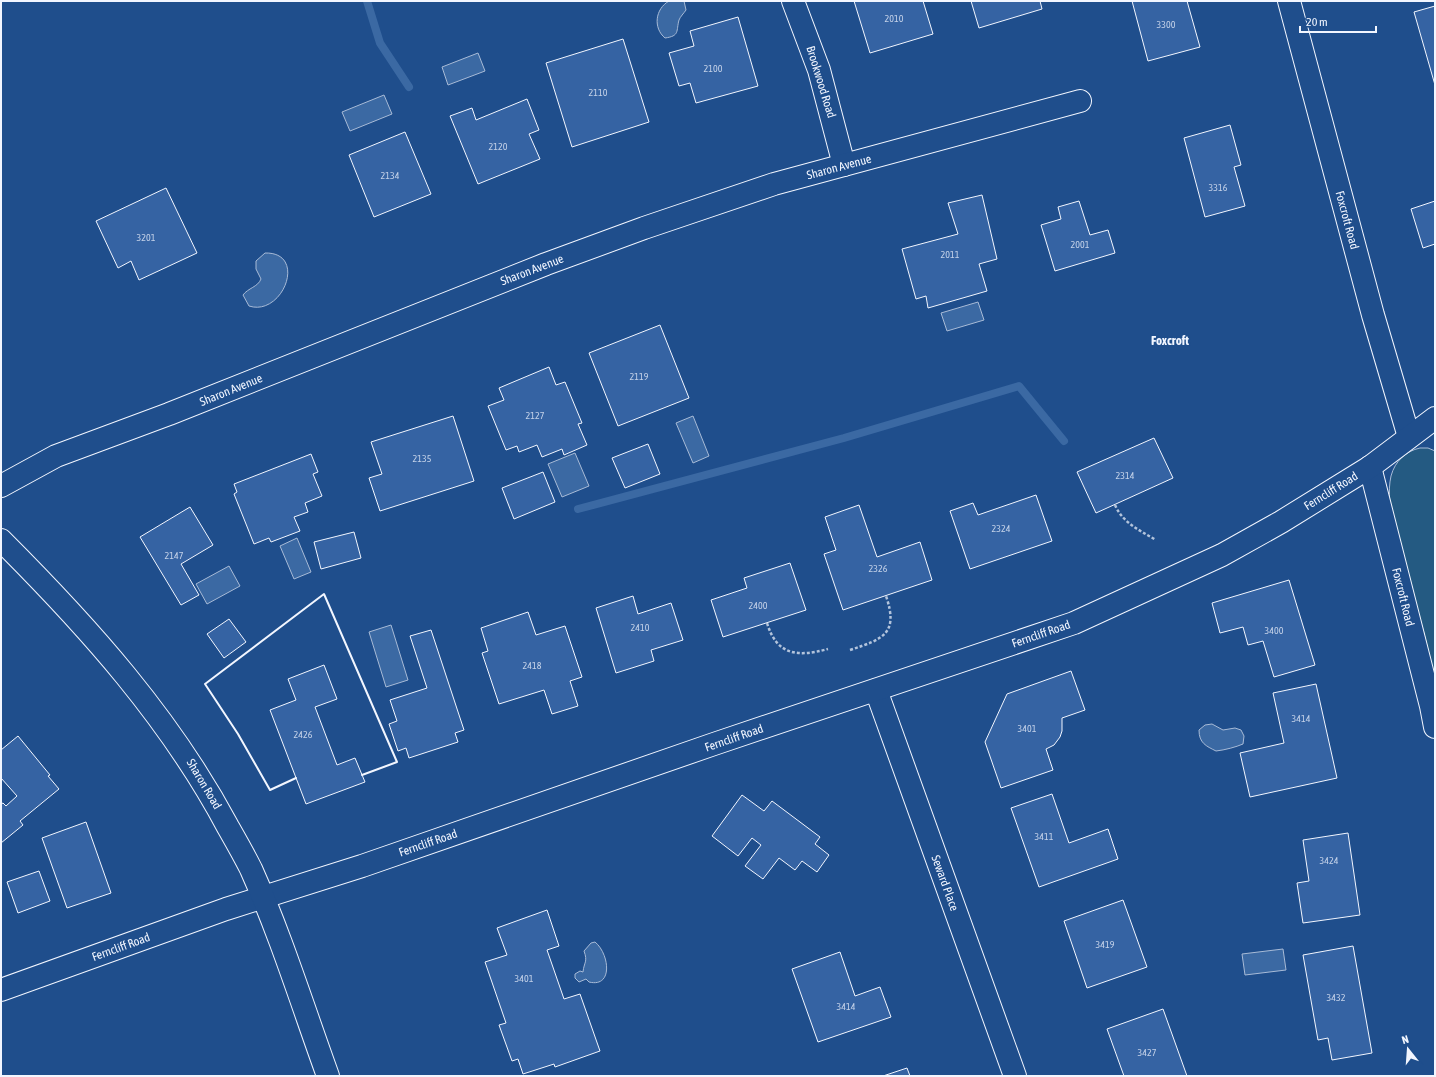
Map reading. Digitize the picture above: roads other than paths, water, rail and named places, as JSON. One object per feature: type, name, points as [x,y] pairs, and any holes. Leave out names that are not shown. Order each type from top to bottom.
[{"type":"street","name":"Brookwood Road","points":[[793,1],[819,70],[844,165]]},
{"type":"street","name":"Foxcroft Road","points":[[1289,1],[1372,315],[1409,437]]},
{"type":"street","name":"Sharon Avenue","points":[[1,486],[56,456],[169,414],[546,264],[644,228],[767,187],[1080,101]]},
{"type":"street","name":"Ferncliff Road","points":[[1,990],[263,897],[376,861],[1074,623],[1228,552],[1281,522],[1370,467],[1435,418]]},
{"type":"street","name":"Foxcroft Road","points":[[1370,467],[1431,706],[1435,727]]},
{"type":"street","name":"Sharon Road","points":[[1,540],[63,602],[125,672],[181,747],[207,787],[250,868],[263,897],[328,1076]]},
{"type":"street","name":"Seward Place","points":[[876,690],[1014,1076]]},
{"type":"waterway","points":[[367,1],[380,43],[409,87]]},
{"type":"waterway","points":[[578,509],[844,438],[1019,386],[1064,441]]},
{"type":"district","name":"Foxcroft","points":[[1170,340]]}]
